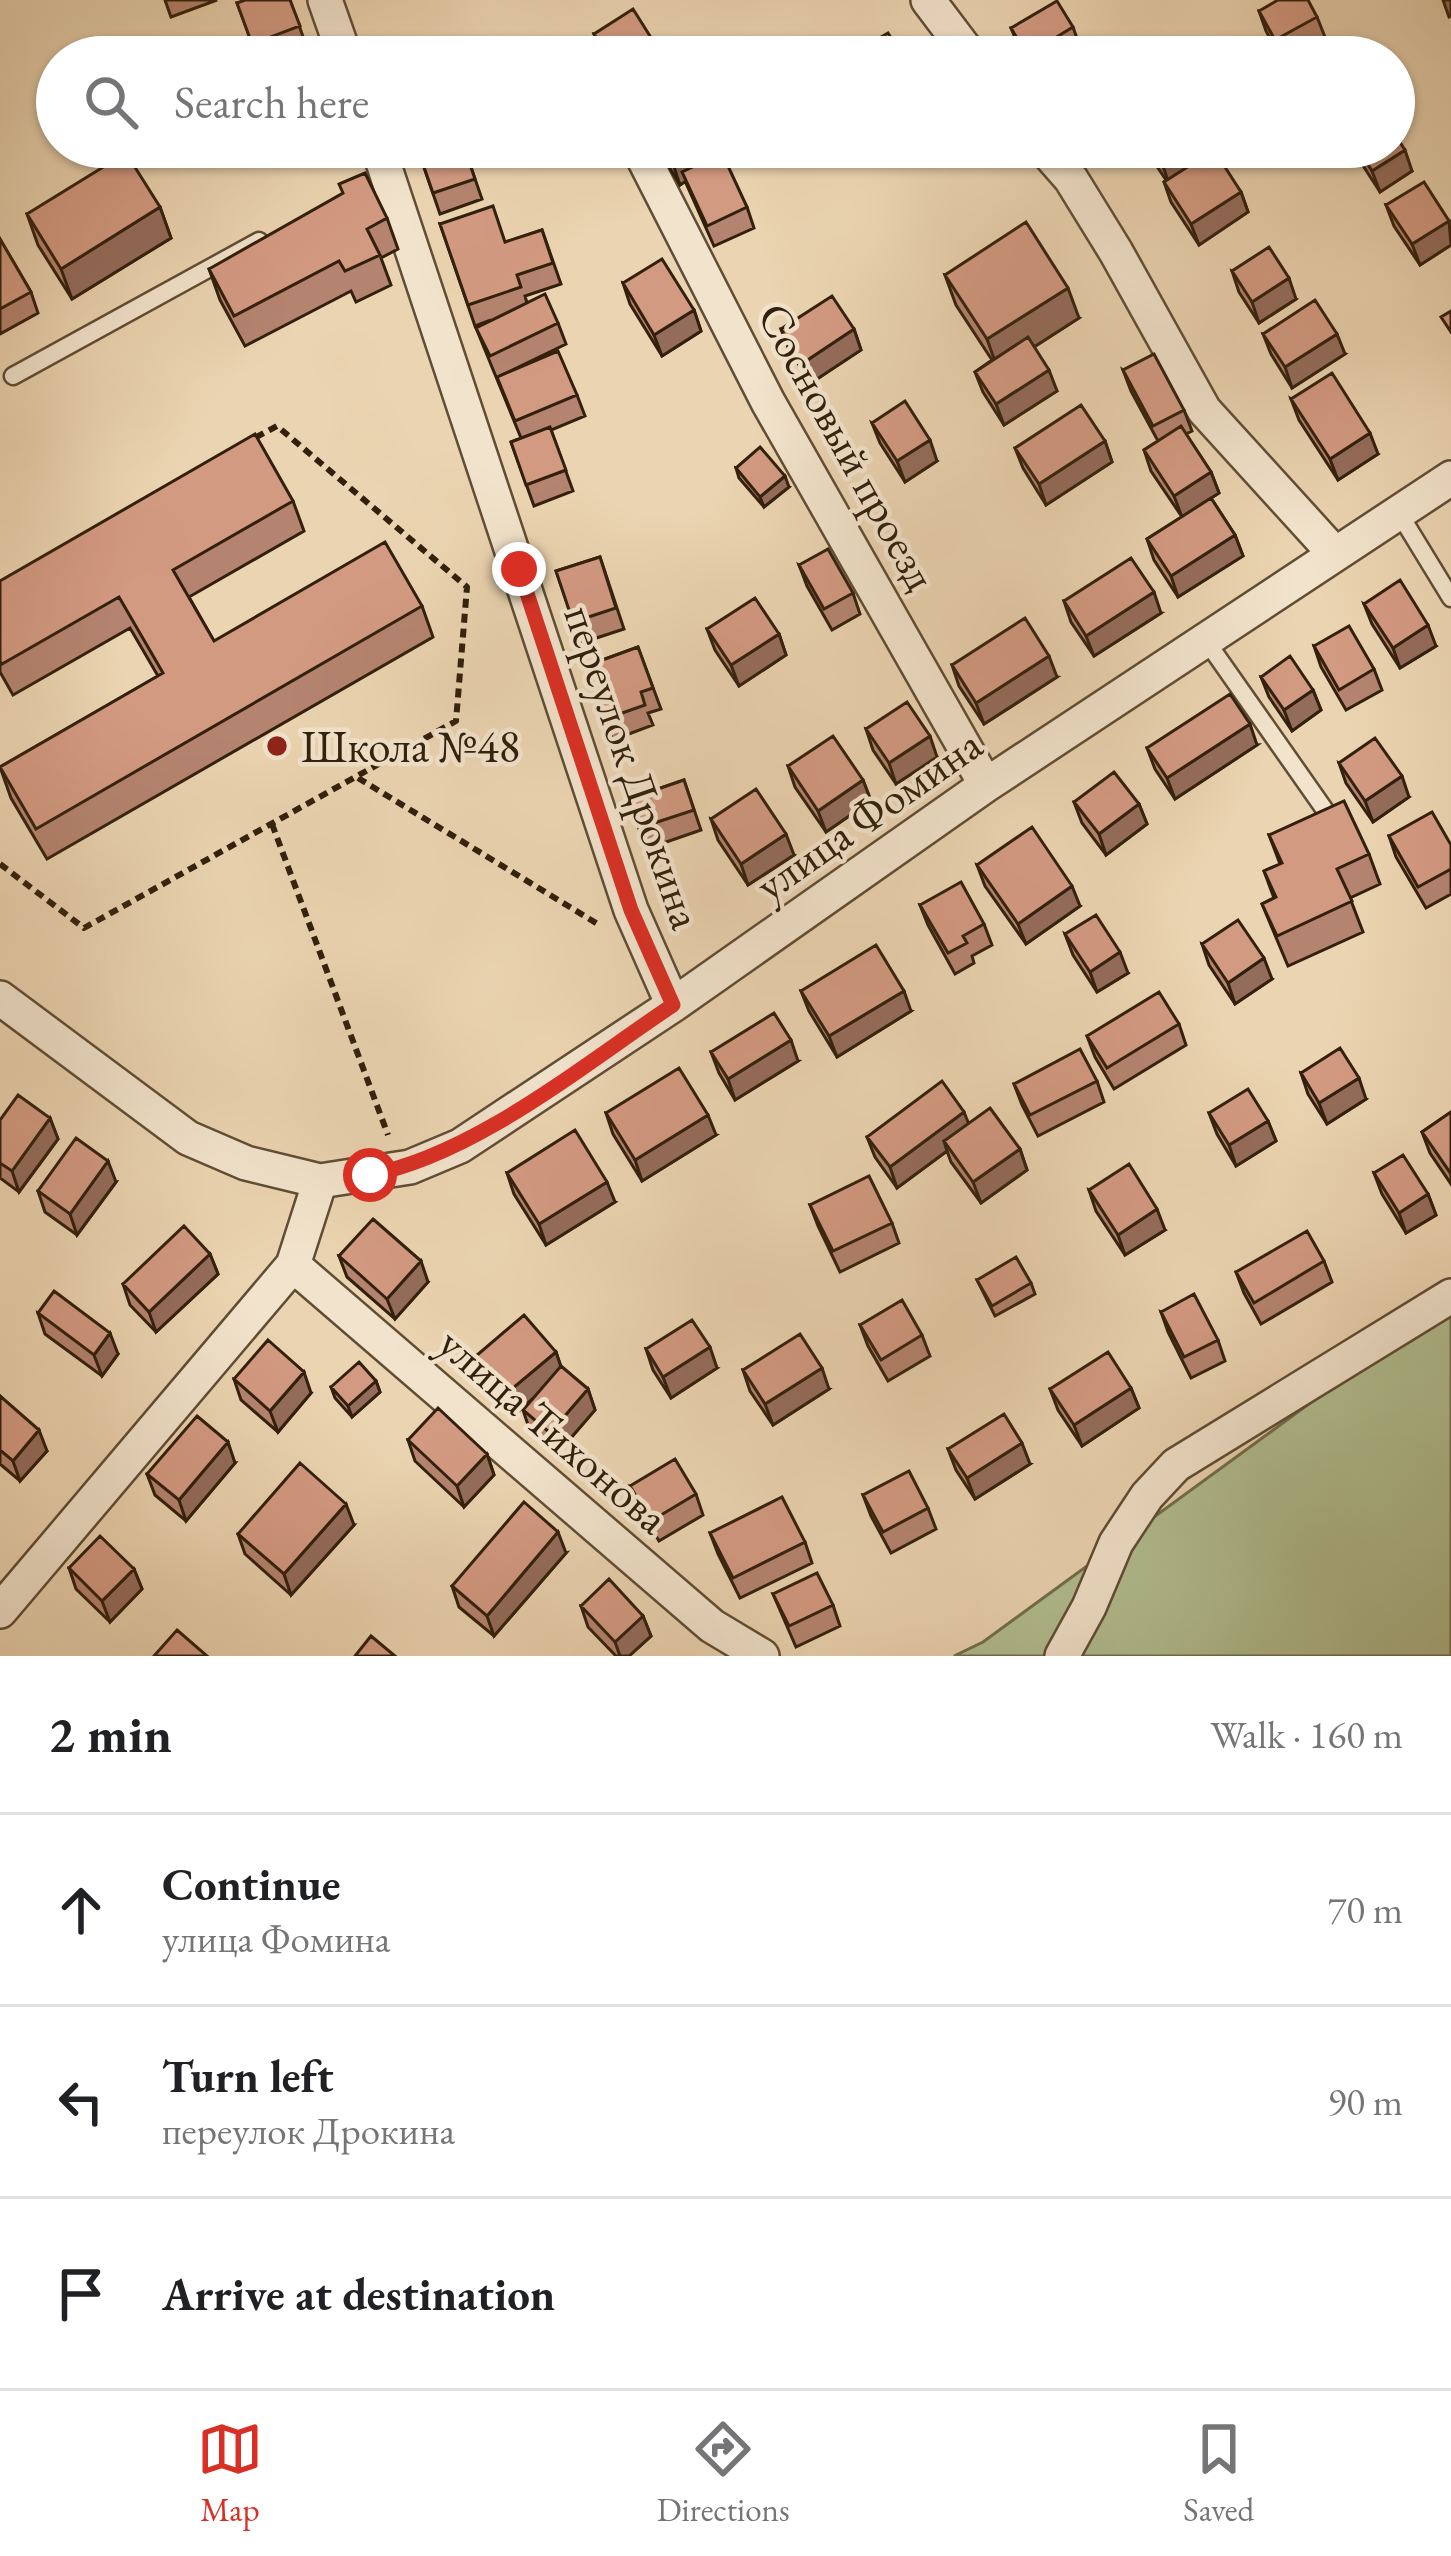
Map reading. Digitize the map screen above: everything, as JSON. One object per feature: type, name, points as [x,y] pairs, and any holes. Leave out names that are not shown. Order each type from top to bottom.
[{"type":"street","points":[[325,0],[338,36]]},
{"type":"street","points":[[928,0],[955,36]]},
{"type":"street","name":"переулок Дрокина","points":[[377,168],[631,910],[673,1005]]},
{"type":"street","name":"Сосновый проезд","points":[[649,168],[768,402],[986,785]]},
{"type":"street","points":[[1062,168],[1094,215],[1204,410],[1335,554]]},
{"type":"street","name":"улица Фомина","points":[[320,1181],[410,1167],[460,1146],[673,1005],[986,785],[1451,478]]},
{"type":"street","points":[[0,998],[188,1138],[246,1163],[320,1181],[293,1265],[0,1611]]},
{"type":"street","name":"улица Тихонова","points":[[293,1265],[712,1626],[762,1656]]},
{"type":"street","points":[[1062,1656],[1116,1543],[1147,1496],[1176,1465],[1451,1296]]},
{"type":"lane","points":[[13,376],[283,228]]},
{"type":"lane","points":[[1399,513],[1451,598]]},
{"type":"lane","points":[[1207,642],[1327,813]]},
{"type":"path","points":[[0,864],[84,928],[457,721],[467,587],[277,426],[237,448]]},
{"type":"path","points":[[358,778],[602,926]]},
{"type":"path","points":[[272,824],[388,1136]]},
{"type":"green space","points":[[1451,1300],[1451,1656],[954,1656],[983,1642]]},
{"type":"building","points":[[290,0],[300,26],[273,36],[249,36],[237,3]]},
{"type":"building","points":[[1278,0],[1308,0],[1317,17],[1282,36],[1273,36],[1259,11]]},
{"type":"building","points":[[1057,1],[1073,27],[1058,36],[1016,36],[1011,28]]},
{"type":"building","points":[[633,9],[650,36],[595,36]]},
{"type":"building","points":[[102,168],[135,168],[160,207],[61,269],[27,214]]},
{"type":"building","points":[[424,168],[471,168],[475,179],[433,193]]},
{"type":"building","points":[[729,168],[747,207],[707,226],[682,172]]},
{"type":"building","points":[[1186,168],[1226,168],[1241,192],[1191,224],[1164,182]]},
{"type":"building","points":[[365,173],[387,218],[367,229],[380,255],[345,271],[339,261],[234,316],[209,269],[343,193],[339,184]]},
{"type":"building","points":[[1424,182],[1449,221],[1412,244],[1386,205]]},
{"type":"building","points":[[493,206],[505,242],[542,230],[553,263],[517,275],[521,287],[468,305],[440,224]]},
{"type":"building","points":[[1026,222],[1068,288],[987,339],[945,275]]},
{"type":"building","points":[[0,239],[31,292],[0,309]]},
{"type":"building","points":[[1269,247],[1289,278],[1252,302],[1232,271]]},
{"type":"building","points":[[662,259],[694,310],[654,335],[623,283]]},
{"type":"building","points":[[545,294],[558,323],[490,356],[476,328]]},
{"type":"building","points":[[832,296],[854,329],[803,363],[781,329]]},
{"type":"building","points":[[1315,300],[1337,334],[1285,367],[1263,334]]},
{"type":"building","points":[[1451,311],[1451,332],[1441,317]]},
{"type":"building","points":[[1028,337],[1049,370],[996,404],[975,372]]},
{"type":"building","points":[[558,351],[577,395],[515,421],[497,377]]},
{"type":"building","points":[[1154,354],[1184,410],[1153,426],[1123,370]]},
{"type":"building","points":[[1332,373],[1370,433],[1330,459],[1291,399]]},
{"type":"building","points":[[905,401],[930,440],[897,461],[872,423]]},
{"type":"building","points":[[1081,405],[1105,441],[1039,484],[1015,448]]},
{"type":"building","points":[[1181,426],[1211,472],[1174,496],[1144,450]]},
{"type":"building","points":[[550,427],[566,470],[526,485],[511,442]]},
{"type":"building","points":[[255,434],[293,501],[173,570],[214,641],[385,542],[422,606],[36,829],[0,767],[163,673],[119,597],[2,664],[0,581]]},
{"type":"building","points":[[760,447],[785,476],[760,497],[736,468]]},
{"type":"building","points":[[1211,498],[1235,535],[1171,576],[1147,539]]},
{"type":"building","points":[[828,549],[853,593],[824,609],[799,565]]},
{"type":"building","points":[[600,557],[616,608],[573,622],[556,571]]},
{"type":"building","points":[[1131,558],[1154,592],[1086,636],[1064,601]]},
{"type":"building","points":[[1400,580],[1428,625],[1393,648],[1364,604]]},
{"type":"building","points":[[755,598],[779,634],[731,665],[707,629]]},
{"type":"building","points":[[1025,618],[1049,656],[976,703],[952,665]]},
{"type":"building","points":[[1349,626],[1374,669],[1339,690],[1314,646]]},
{"type":"building","points":[[638,647],[653,688],[641,692],[645,705],[605,719],[586,666]]},
{"type":"building","points":[[1290,656],[1313,690],[1284,710],[1261,677]]},
{"type":"building","points":[[1230,694],[1250,724],[1167,778],[1147,748]]},
{"type":"building","points":[[907,702],[930,736],[889,763],[866,729]]},
{"type":"building","points":[[833,736],[863,780],[818,811],[788,766]]},
{"type":"building","points":[[1375,738],[1402,776],[1365,801],[1339,763]]},
{"type":"building","points":[[1114,772],[1139,804],[1099,834],[1074,802]]},
{"type":"building","points":[[684,780],[694,810],[639,828],[629,799]]},
{"type":"building","points":[[756,789],[786,834],[741,864],[711,819]]},
{"type":"building","points":[[1344,801],[1369,854],[1337,869],[1352,901],[1277,936],[1262,904],[1276,897],[1264,871],[1282,863],[1269,835]]},
{"type":"building","points":[[1432,812],[1451,845],[1451,869],[1418,887],[1389,836]]},
{"type":"building","points":[[1032,827],[1072,886],[1018,924],[977,865]]},
{"type":"building","points":[[961,882],[984,924],[963,936],[967,943],[948,953],[920,905]]},
{"type":"building","points":[[1096,915],[1120,952],[1090,972],[1065,934]]},
{"type":"building","points":[[1238,920],[1264,958],[1228,983],[1202,944]]},
{"type":"building","points":[[876,945],[904,991],[829,1036],[801,991]]},
{"type":"building","points":[[1159,992],[1179,1024],[1107,1068],[1087,1036]]},
{"type":"building","points":[[774,1013],[791,1040],[728,1079],[711,1052]]},
{"type":"building","points":[[1340,1048],[1359,1078],[1319,1103],[1301,1073]]},
{"type":"building","points":[[1080,1049],[1097,1081],[1030,1115],[1014,1084]]},
{"type":"building","points":[[679,1068],[708,1115],[635,1160],[606,1113]]},
{"type":"building","points":[[942,1081],[964,1112],[890,1167],[867,1137]]},
{"type":"building","points":[[1248,1089],[1268,1121],[1229,1145],[1209,1113]]},
{"type":"building","points":[[18,1095],[50,1118],[12,1171],[0,1163],[0,1120]]},
{"type":"building","points":[[990,1108],[1020,1149],[973,1182],[944,1141]]},
{"type":"building","points":[[1451,1112],[1451,1174],[1422,1132]]},
{"type":"building","points":[[575,1130],[607,1182],[539,1224],[507,1173]]},
{"type":"building","points":[[76,1138],[108,1161],[70,1214],[38,1191]]},
{"type":"building","points":[[1403,1155],[1428,1194],[1399,1213],[1374,1173]]},
{"type":"building","points":[[1129,1164],[1157,1209],[1118,1235],[1089,1190]]},
{"type":"building","points":[[869,1176],[892,1223],[833,1251],[810,1205]]},
{"type":"building","points":[[373,1219],[421,1261],[387,1299],[339,1256]]},
{"type":"building","points":[[184,1226],[210,1254],[149,1312],[123,1284]]},
{"type":"building","points":[[1307,1231],[1324,1261],[1254,1303],[1236,1272]]},
{"type":"building","points":[[1016,1257],[1031,1283],[992,1306],[977,1280]]},
{"type":"building","points":[[54,1291],[110,1333],[94,1355],[38,1313]]},
{"type":"building","points":[[1194,1294],[1218,1340],[1184,1357],[1161,1312]]},
{"type":"building","points":[[902,1300],[922,1335],[881,1360],[860,1325]]},
{"type":"building","points":[[524,1315],[556,1352],[507,1393],[476,1356]]},
{"type":"building","points":[[692,1320],[710,1347],[663,1377],[646,1349]]},
{"type":"building","points":[[800,1334],[822,1368],[765,1404],[743,1370]]},
{"type":"building","points":[[268,1340],[304,1372],[270,1411],[234,1379]]},
{"type":"building","points":[[1108,1352],[1131,1388],[1074,1425],[1050,1389]]},
{"type":"building","points":[[359,1362],[376,1381],[348,1406],[331,1387]]},
{"type":"building","points":[[561,1366],[588,1389],[550,1433],[523,1410]]},
{"type":"building","points":[[0,1396],[39,1430],[13,1461],[0,1450]]},
{"type":"building","points":[[438,1408],[487,1454],[457,1486],[408,1440]]},
{"type":"building","points":[[1004,1414],[1022,1443],[967,1478],[948,1449]]},
{"type":"building","points":[[197,1416],[228,1442],[179,1500],[147,1474]]},
{"type":"building","points":[[675,1459],[696,1494],[651,1521],[630,1486]]},
{"type":"building","points":[[300,1463],[346,1504],[284,1574],[238,1534]]},
{"type":"building","points":[[909,1471],[928,1508],[883,1532],[863,1495]]},
{"type":"building","points":[[782,1497],[805,1542],[733,1578],[710,1533]]},
{"type":"building","points":[[524,1502],[558,1532],[487,1616],[452,1586]]},
{"type":"building","points":[[100,1536],[134,1569],[102,1601],[69,1568]]},
{"type":"building","points":[[817,1573],[833,1605],[789,1626],[773,1594]]},
{"type":"building","points":[[609,1579],[643,1616],[615,1642],[581,1606]]},
{"type":"building","points":[[177,1630],[207,1656],[154,1656]]},
{"type":"building","points":[[371,1636],[395,1656],[355,1656]]},
{"type":"place","name":"Школа №48","points":[[277,746]]},
{"type":"route","points":[[370,1175],[410,1167],[460,1146],[673,1005],[631,910],[519,569]]}]
